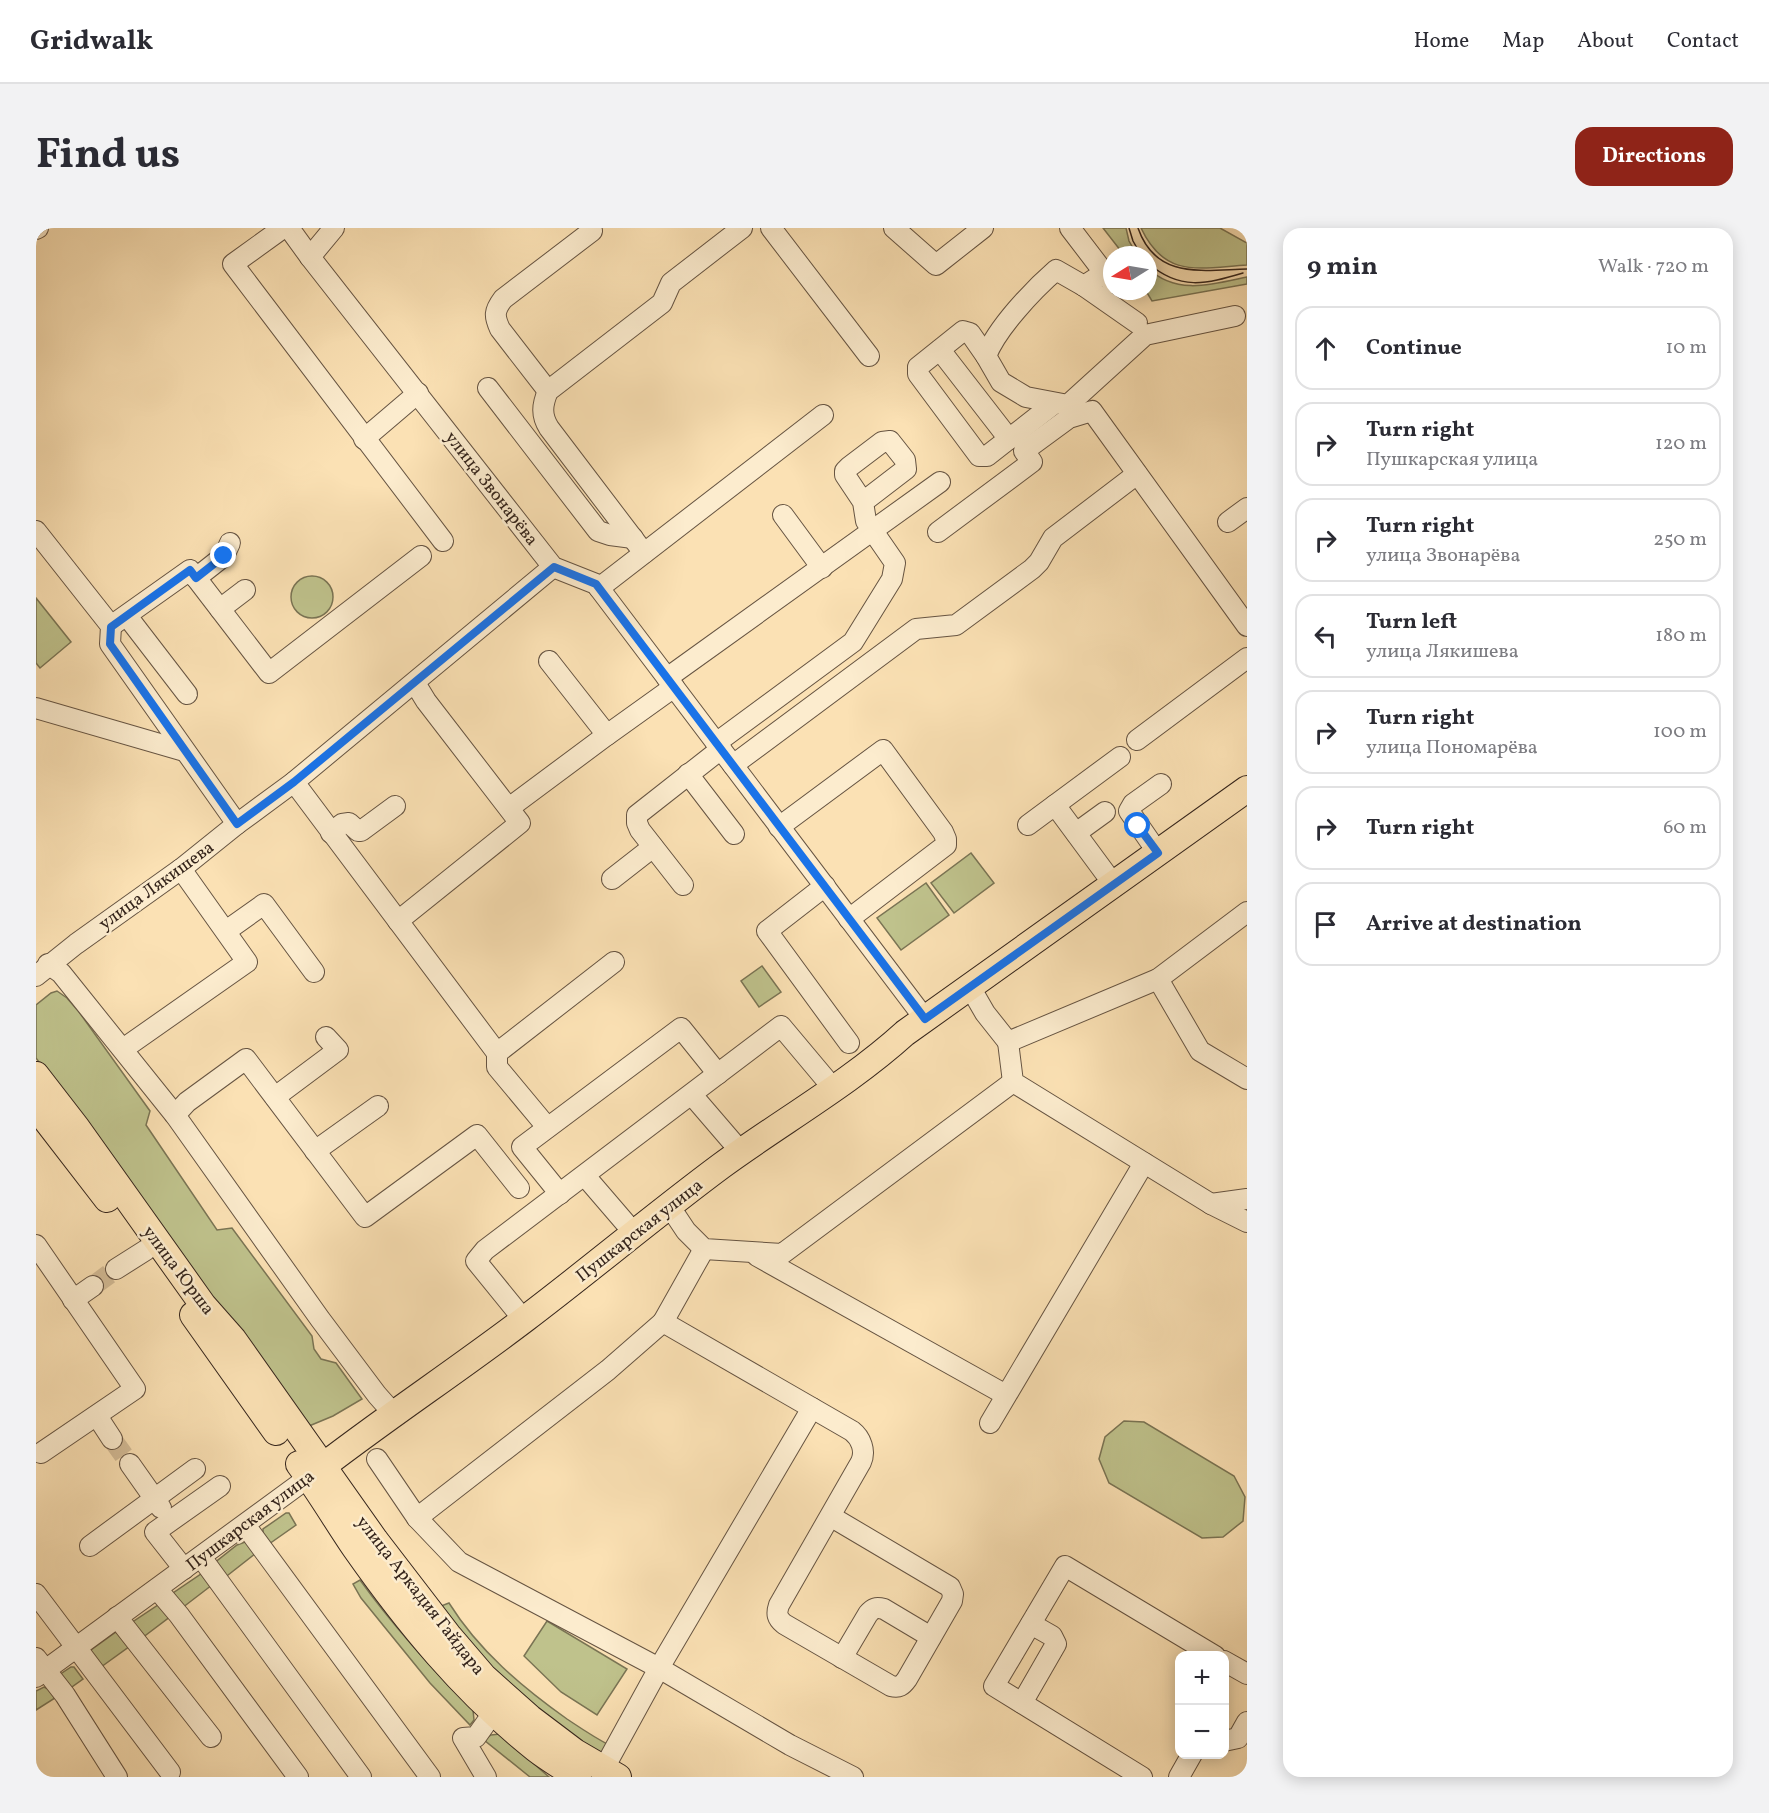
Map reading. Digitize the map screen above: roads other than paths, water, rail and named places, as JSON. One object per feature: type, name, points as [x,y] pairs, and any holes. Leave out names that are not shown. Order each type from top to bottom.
[{"type":"main road","name":"Пушкарская улица","points":[[316,1471],[524,1320],[741,1152],[1247,789]]},
{"type":"main road","name":"улица Юрша","points":[[36,1075],[77,1128],[152,1246],[316,1471]]},
{"type":"main road","name":"улица Юрша","points":[[36,1107],[152,1246]]},
{"type":"main road","name":"улица Аркадия Гайдара","points":[[316,1471],[354,1546],[392,1599],[441,1660],[493,1713],[537,1750],[578,1777]]},
{"type":"main road","name":"улица Аркадия Гайдара","points":[[316,1471],[375,1540],[448,1635],[484,1677],[530,1718],[606,1775]]},
{"type":"street","points":[[283,228],[233,264],[364,440],[443,541]]},
{"type":"street","name":"улица Звонарёва","points":[[289,228],[554,567],[596,584],[925,1019]]},
{"type":"street","points":[[310,257],[334,228]]},
{"type":"street","points":[[639,546],[549,428],[542,411],[548,391],[662,303],[670,283],[742,228]]},
{"type":"street","points":[[771,228],[869,356]]},
{"type":"street","points":[[894,228],[936,265],[983,228]]},
{"type":"street","points":[[1070,228],[1103,271]]},
{"type":"street","points":[[548,391],[501,329],[495,318],[496,309],[503,299],[592,231]]},
{"type":"street","points":[[986,356],[992,341],[1041,283],[1056,270],[1084,286],[1141,329]]},
{"type":"street","points":[[1084,286],[1103,280]]},
{"type":"street","points":[[1125,300],[1141,329]]},
{"type":"street","points":[[1055,403],[987,456],[979,456],[918,374],[918,367],[963,332],[970,333],[1001,382],[1026,397],[1068,405],[1141,329],[1235,316]]},
{"type":"street","points":[[940,350],[1009,439]]},
{"type":"street","points":[[488,388],[598,531],[639,546]]},
{"type":"street","points":[[364,440],[418,393]]},
{"type":"street","points":[[938,532],[1032,462],[1024,451],[1042,436],[1069,418],[1092,411],[1247,626]]},
{"type":"street","points":[[599,588],[639,546],[823,416]]},
{"type":"street","points":[[733,765],[916,629],[956,625],[1032,569],[1039,562],[1053,538],[1137,474]]},
{"type":"street","points":[[509,808],[822,568],[940,482]]},
{"type":"street","points":[[683,885],[637,823],[637,815],[688,774],[718,746],[853,642],[892,579],[895,564],[866,521],[863,502]]},
{"type":"street","points":[[1228,522],[1247,508]]},
{"type":"street","points":[[783,515],[822,568]]},
{"type":"street","points":[[36,531],[187,694]]},
{"type":"street","points":[[196,578],[224,556],[230,543]]},
{"type":"street","points":[[237,824],[110,644],[119,621],[190,570],[269,673],[421,556]]},
{"type":"street","name":"улица Лякишева","points":[[42,970],[181,869],[294,782],[554,567]]},
{"type":"street","points":[[220,609],[245,590]]},
{"type":"street","points":[[1137,740],[1247,658]]},
{"type":"street","points":[[549,661],[607,735]]},
{"type":"street","points":[[398,921],[520,823],[415,683]]},
{"type":"street","points":[[36,708],[184,751]]},
{"type":"street","points":[[779,826],[882,750],[943,832],[946,845],[849,919]]},
{"type":"street","points":[[1028,825],[1120,757]]},
{"type":"street","points":[[688,774],[734,834]]},
{"type":"street","points":[[294,782],[497,1053],[498,1066],[547,1127]]},
{"type":"street","points":[[1158,853],[1129,811],[1133,804],[1161,784]]},
{"type":"street","points":[[1055,805],[1114,885]]},
{"type":"street","points":[[331,833],[345,823],[361,831],[394,806]]},
{"type":"street","points":[[1076,833],[1105,812]]},
{"type":"street","points":[[612,879],[653,847]]},
{"type":"street","points":[[123,1049],[247,962],[181,869]]},
{"type":"street","points":[[825,886],[767,931],[849,1043]]},
{"type":"street","points":[[226,931],[264,904],[314,972]]},
{"type":"street","points":[[1008,1042],[1158,979],[1247,912]]},
{"type":"street","points":[[497,1053],[614,962]]},
{"type":"street","points":[[42,970],[61,973],[123,1049],[175,1115],[321,1319],[393,1413]]},
{"type":"street","points":[[1158,979],[1200,1051],[1247,1079]]},
{"type":"street","points":[[970,987],[985,1013],[1008,1042],[1012,1082]]},
{"type":"street","points":[[524,1320],[476,1261],[485,1250],[718,1074],[782,1026],[833,1088]]},
{"type":"street","points":[[560,1194],[522,1147],[547,1127],[681,1028],[718,1074]]},
{"type":"street","points":[[275,1097],[338,1050],[326,1036]]},
{"type":"street","points":[[175,1115],[187,1102],[246,1059],[365,1217],[477,1135],[519,1188]]},
{"type":"street","points":[[1012,1082],[1210,1204],[1247,1222]]},
{"type":"street","points":[[670,1207],[686,1231],[704,1249],[782,1254],[1012,1082]]},
{"type":"street","points":[[692,1095],[741,1152]]},
{"type":"street","points":[[315,1151],[378,1106]]},
{"type":"street","points":[[990,1423],[1144,1163]]},
{"type":"street","points":[[585,1176],[634,1233]]},
{"type":"street","points":[[1210,1204],[1247,1199]]},
{"type":"street","points":[[36,1245],[135,1389],[41,1453]]},
{"type":"street","points":[[116,1269],[152,1246]]},
{"type":"street","points":[[417,1518],[608,1370],[663,1322],[704,1249]]},
{"type":"street","points":[[752,1253],[1006,1395]]},
{"type":"street","points":[[73,1300],[93,1286]]},
{"type":"street","points":[[663,1322],[855,1433],[858,1437],[863,1453],[861,1462],[830,1516],[779,1605],[776,1612],[778,1619],[784,1624],[897,1688],[907,1679],[952,1601],[953,1594],[950,1587],[830,1516]]},
{"type":"street","points":[[606,1775],[659,1668],[812,1408]]},
{"type":"street","points":[[97,1416],[112,1440]]},
{"type":"street","points":[[377,1459],[417,1518],[459,1562],[659,1668],[790,1745],[853,1777]]},
{"type":"street","points":[[130,1464],[170,1521]]},
{"type":"street","points":[[90,1546],[195,1469]]},
{"type":"street","name":"Пушкарская улица","points":[[39,1668],[75,1648],[316,1471]]},
{"type":"street","points":[[184,1569],[155,1532],[220,1486]]},
{"type":"street","points":[[245,1525],[430,1777]]},
{"type":"street","points":[[201,1557],[361,1777]]},
{"type":"street","points":[[1142,1777],[994,1686],[1065,1566],[1207,1651]]},
{"type":"street","points":[[157,1588],[298,1777]]},
{"type":"street","points":[[36,1594],[170,1772]]},
{"type":"street","points":[[842,1658],[868,1614],[872,1609],[878,1607],[931,1636]]},
{"type":"street","points":[[117,1617],[211,1737]]},
{"type":"street","points":[[1022,1703],[1056,1644],[1052,1636],[1031,1624]]},
{"type":"street","points":[[1229,1664],[1247,1674]]},
{"type":"street","points":[[39,1668],[65,1695],[117,1777]]},
{"type":"street","points":[[486,1777],[463,1738],[476,1737],[493,1713]]},
{"type":"street","points":[[1229,1740],[1238,1738],[1247,1722]]},
{"type":"street","points":[[1179,1777],[1190,1759]]},
{"type":"tunnel","points":[[93,1286],[116,1269]]},
{"type":"tunnel","points":[[112,1439],[130,1464]]},
{"type":"tram line","points":[[1129,228],[1136,246]]},
{"type":"tram line","points":[[1138,228],[1146,245],[1156,256],[1169,264],[1197,270],[1247,269]]},
{"type":"tram line","points":[[1157,270],[1171,278],[1194,283],[1243,273]]}]
